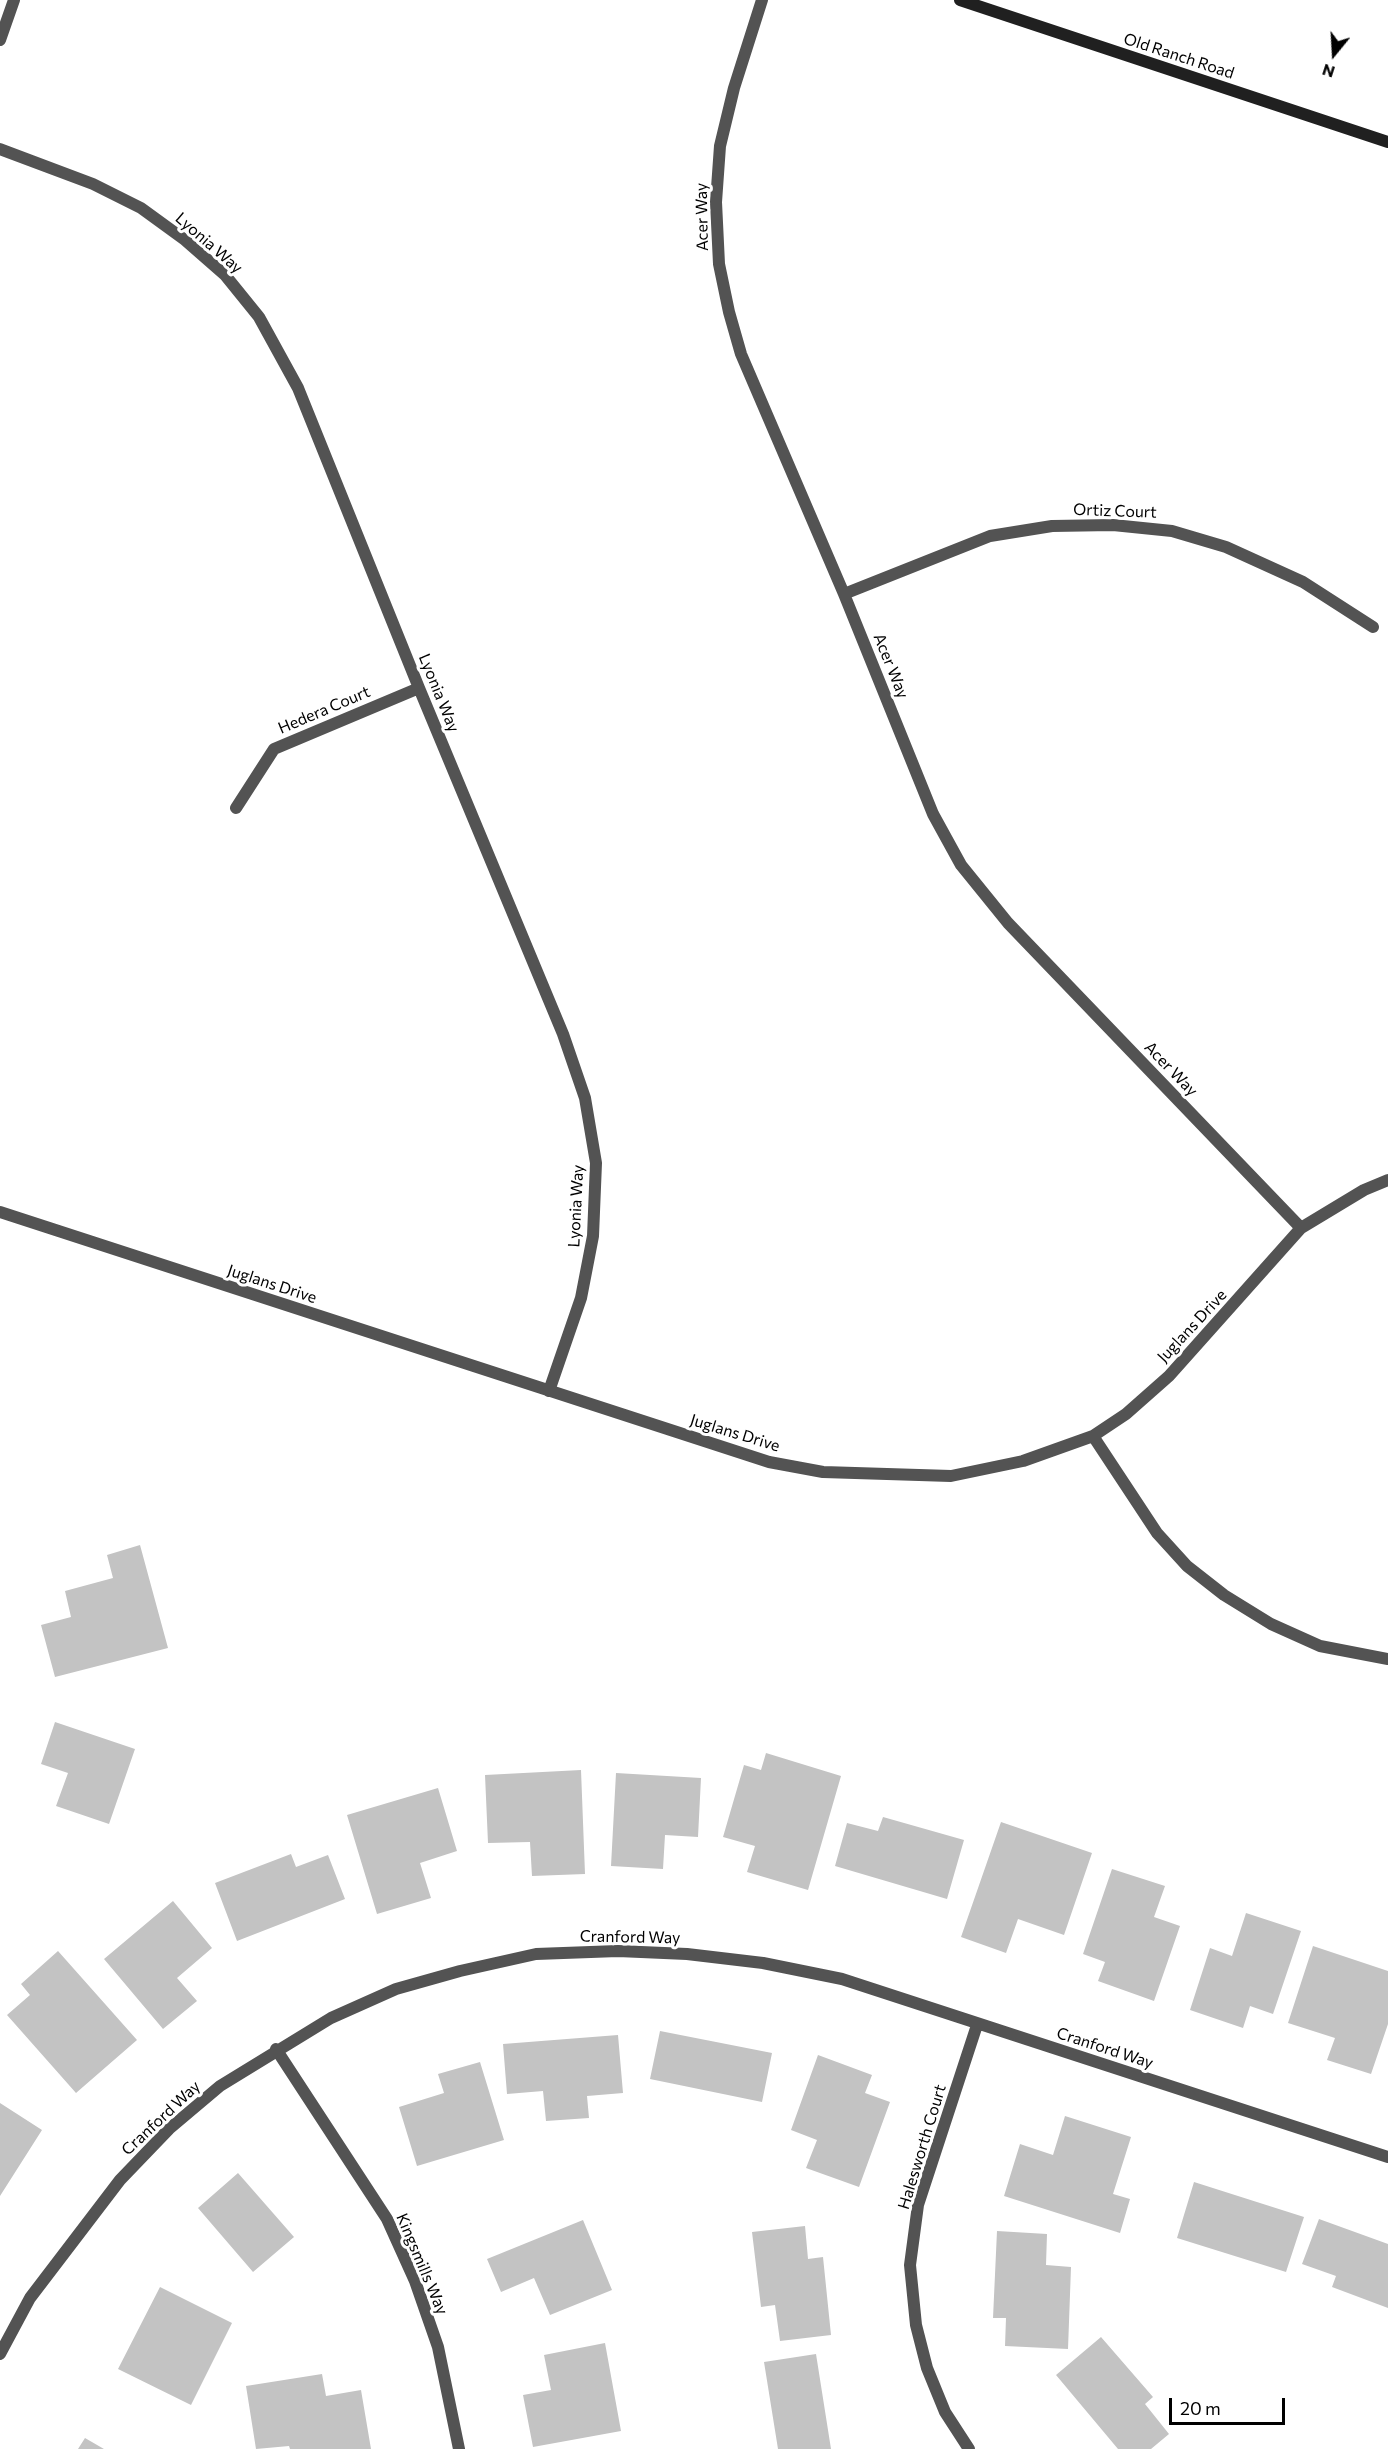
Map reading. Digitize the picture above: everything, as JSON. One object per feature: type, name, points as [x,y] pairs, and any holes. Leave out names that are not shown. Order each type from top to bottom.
[{"type":"street","points":[[0,40],[14,0]]},
{"type":"street","name":"Acer Way","points":[[762,0],[734,88],[720,146],[716,202],[719,264],[741,354],[844,594],[933,814],[960,865],[1008,923],[1301,1228]]},
{"type":"street","name":"Old Ranch Road","points":[[960,0],[1388,142]]},
{"type":"street","name":"Lyonia Way","points":[[0,149],[93,184],[141,208],[185,240],[225,275],[259,317],[298,388],[419,688],[563,1034],[585,1098],[596,1163],[593,1236],[581,1298],[549,1391]]},
{"type":"street","name":"Ortiz Court","points":[[844,594],[990,536],[1052,526],[1113,525],[1172,531],[1226,546],[1303,582],[1373,627]]},
{"type":"street","name":"Hedera Court","points":[[236,808],[274,749],[419,688]]},
{"type":"street","name":"Juglans Drive","points":[[0,1212],[769,1462],[823,1472],[951,1476],[1023,1461],[1094,1436],[1126,1414],[1169,1376],[1301,1228],[1364,1190],[1388,1180]]},
{"type":"street","points":[[1094,1436],[1156,1533],[1187,1566],[1224,1594],[1271,1624],[1320,1646],[1388,1659]]},
{"type":"street","name":"Cranford Way","points":[[0,2354],[30,2298],[120,2180],[169,2130],[220,2086],[276,2049],[331,2018],[406,1986],[536,1954],[618,1951],[687,1954],[774,1965],[842,1979],[977,2025],[1388,2157]]},
{"type":"street","name":"Halesworth Court","points":[[969,2449],[945,2412],[927,2368],[916,2325],[910,2265],[918,2205],[977,2025]]},
{"type":"street","name":"Kingsmills Way","points":[[276,2049],[387,2219],[415,2281],[438,2347],[459,2449]]},
{"type":"building","points":[[140,1545],[168,1648],[55,1677],[41,1625],[71,1617],[65,1591],[113,1578],[107,1555]]},
{"type":"building","points":[[55,1722],[135,1749],[109,1824],[56,1806],[68,1773],[41,1764]]},
{"type":"building","points":[[766,1753],[841,1776],[808,1890],[747,1872],[755,1846],[723,1837],[744,1765],[761,1770]]},
{"type":"building","points":[[581,1770],[585,1874],[532,1876],[530,1842],[488,1843],[485,1775]]},
{"type":"building","points":[[616,1773],[701,1778],[698,1837],[665,1835],[663,1869],[611,1866]]},
{"type":"building","points":[[438,1788],[457,1851],[420,1863],[431,1898],[377,1914],[347,1815]]},
{"type":"building","points":[[883,1817],[964,1840],[947,1899],[835,1866],[847,1823],[878,1831]]},
{"type":"building","points":[[1001,1822],[1092,1853],[1064,1935],[1018,1919],[1006,1953],[961,1937]]},
{"type":"building","points":[[291,1854],[296,1867],[328,1855],[345,1899],[237,1941],[215,1883]]},
{"type":"building","points":[[1112,1869],[1165,1886],[1154,1917],[1180,1926],[1154,2001],[1098,1981],[1105,1962],[1083,1954]]},
{"type":"building","points":[[173,1901],[212,1948],[177,1978],[197,2001],[163,2029],[104,1959]]},
{"type":"building","points":[[1246,1913],[1301,1931],[1273,2014],[1250,2006],[1243,2028],[1190,2010],[1210,1948],[1232,1956]]},
{"type":"building","points":[[1313,1946],[1388,1971],[1388,2024],[1371,2074],[1327,2060],[1335,2038],[1288,2023]]},
{"type":"building","points":[[58,1951],[137,2040],[76,2093],[7,2015],[30,1995],[21,1984]]},
{"type":"building","points":[[660,2031],[772,2053],[762,2102],[650,2079]]},
{"type":"building","points":[[618,2035],[623,2093],[587,2096],[589,2118],[546,2121],[543,2091],[507,2094],[503,2044]]},
{"type":"building","points":[[818,2055],[872,2075],[865,2093],[890,2102],[859,2187],[806,2168],[817,2140],[791,2130]]},
{"type":"building","points":[[480,2062],[504,2140],[417,2166],[399,2107],[444,2093],[438,2074]]},
{"type":"building","points":[[0,2103],[42,2130],[0,2196]]},
{"type":"building","points":[[1065,2116],[1131,2137],[1113,2194],[1130,2199],[1120,2233],[1004,2196],[1020,2144],[1053,2155]]},
{"type":"building","points":[[238,2173],[294,2237],[253,2272],[198,2208]]},
{"type":"building","points":[[1194,2182],[1304,2217],[1286,2272],[1177,2238]]},
{"type":"building","points":[[1319,2219],[1388,2244],[1388,2308],[1332,2287],[1336,2276],[1302,2264]]},
{"type":"building","points":[[583,2220],[612,2290],[550,2315],[534,2278],[501,2292],[487,2259]]},
{"type":"building","points":[[805,2226],[808,2259],[823,2257],[831,2335],[780,2341],[775,2305],[761,2307],[752,2232]]},
{"type":"building","points":[[997,2231],[1047,2234],[1046,2265],[1071,2267],[1068,2349],[1005,2346],[1006,2318],[993,2318]]},
{"type":"building","points":[[160,2287],[232,2323],[191,2405],[118,2369]]},
{"type":"building","points":[[1101,2337],[1153,2397],[1145,2404],[1169,2434],[1151,2449],[1118,2449],[1056,2375]]},
{"type":"building","points":[[605,2343],[621,2431],[533,2447],[523,2395],[551,2390],[544,2355]]},
{"type":"building","points":[[816,2354],[831,2449],[778,2449],[764,2362]]},
{"type":"building","points":[[322,2374],[326,2396],[361,2390],[371,2449],[290,2449],[289,2446],[256,2449],[246,2386]]},
{"type":"building","points":[[85,2438],[104,2449],[78,2449]]}]
